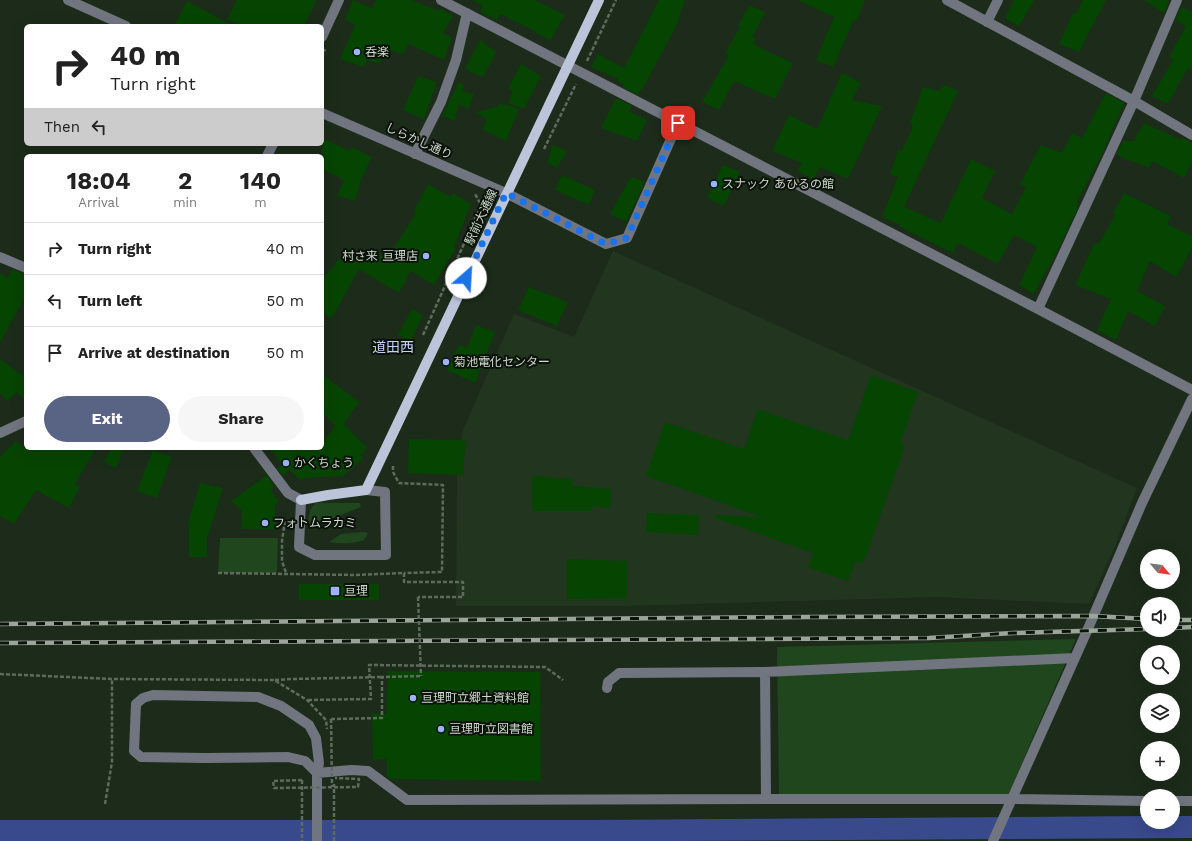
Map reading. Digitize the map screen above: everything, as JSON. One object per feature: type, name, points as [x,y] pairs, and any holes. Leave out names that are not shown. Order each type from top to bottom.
[{"type":"main road","name":"駅前大通線","points":[[366,490],[599,0]]},
{"type":"main road","points":[[301,500],[366,490]]},
{"type":"street","points":[[68,0],[122,24]]},
{"type":"street","points":[[324,33],[339,0]]},
{"type":"street","points":[[441,0],[1038,308],[1192,390]]},
{"type":"street","points":[[947,0],[1134,101],[1192,135]]},
{"type":"street","points":[[987,22],[998,0]]},
{"type":"street","points":[[1038,308],[1134,101],[1177,0]]},
{"type":"street","points":[[415,154],[441,102],[456,60],[467,13]]},
{"type":"street","name":"しらかし通り","points":[[324,114],[506,193],[606,244],[627,238],[678,123]]},
{"type":"street","points":[[0,257],[24,267]]},
{"type":"street","points":[[992,841],[1007,812],[1142,503],[1192,399]]},
{"type":"street","points":[[0,432],[24,422]]},
{"type":"street","points":[[256,450],[288,493],[301,500],[299,547],[315,556],[386,555],[385,492],[366,490]]},
{"type":"street","points":[[607,688],[608,682],[619,673],[765,672],[1075,658]]},
{"type":"street","points":[[765,672],[766,799]]},
{"type":"street","points":[[317,773],[305,761],[288,757],[141,757],[134,751],[136,704],[142,698],[153,695],[258,697],[281,706],[309,725],[316,738],[319,764],[317,773],[318,841]]},
{"type":"street","points":[[317,773],[351,770],[368,771],[407,800],[1012,799],[1140,801]]},
{"type":"street","points":[[1180,801],[1192,801]]},
{"type":"path","points":[[544,150],[616,0]]},
{"type":"path","points":[[421,340],[480,208],[480,203],[474,193]]},
{"type":"path","points":[[218,573],[357,575],[442,572],[443,485],[399,483],[393,472]]},
{"type":"path","points":[[286,516],[282,541],[282,561],[286,574]]},
{"type":"path","points":[[274,680],[421,676],[418,597],[463,597],[463,582],[404,582],[404,573]]},
{"type":"path","points":[[307,700],[371,699],[369,665],[545,667],[563,680]]},
{"type":"path","points":[[332,787],[331,719],[382,718],[382,677]]},
{"type":"path","points":[[105,804],[112,762],[112,679]]},
{"type":"path","points":[[302,841],[302,805],[302,780],[273,781],[274,788],[332,787],[358,787],[359,779],[335,778]]},
{"type":"path","points":[[334,806],[334,841]]},
{"type":"shaded area","points":[[613,251],[1137,488],[1115,546],[1089,604],[935,597],[624,606],[456,606],[457,473],[463,430],[514,314],[574,337]]},
{"type":"green space","points":[[316,503],[360,503],[361,507],[317,525],[312,525],[308,523],[309,514],[312,507]]},
{"type":"green space","points":[[368,533],[364,540],[346,543],[329,542],[341,534]]},
{"type":"green space","points":[[220,538],[278,538],[277,573],[218,573]]},
{"type":"green space","points":[[1076,639],[1008,795],[779,794],[777,647]]},
{"type":"water","points":[[1140,816],[1140,829],[1180,829],[1180,816],[1192,816],[1192,838],[675,841],[0,841],[0,820],[593,820]]},
{"type":"building","points":[[237,0],[317,0],[305,24],[237,24],[227,19]]},
{"type":"building","points":[[353,0],[372,8],[376,0],[412,0],[439,11],[440,8],[453,16],[443,33],[452,37],[444,60],[408,44],[403,55],[383,47],[380,64],[367,60],[364,67],[340,59],[355,25],[345,20]]},
{"type":"building","points":[[472,0],[535,0],[565,15],[550,41],[535,31],[500,14],[497,20],[480,12],[483,6]]},
{"type":"building","points":[[659,0],[685,0],[676,27],[638,95],[622,87],[624,84],[617,81],[618,79],[591,67],[598,54],[624,68]]},
{"type":"building","points":[[798,0],[865,0],[856,21],[854,20],[833,67],[816,60],[834,17]]},
{"type":"building","points":[[1014,0],[1035,0],[1019,26],[1005,18]]},
{"type":"building","points":[[1083,0],[1106,0],[1079,52],[1059,44],[1073,13],[1076,14]]},
{"type":"building","points":[[1144,0],[1166,0],[1169,1],[1164,13]]},
{"type":"building","points":[[187,1],[230,24],[175,24]]},
{"type":"building","points":[[749,5],[765,12],[753,36],[756,38],[753,44],[793,63],[775,99],[734,81],[719,110],[702,102],[729,55],[725,53],[740,27],[738,26]]},
{"type":"building","points":[[1181,7],[1192,12],[1192,70],[1188,68],[1168,104],[1152,96],[1173,60],[1169,57],[1186,26],[1176,20]]},
{"type":"building","points":[[480,40],[496,52],[484,76],[482,75],[481,77],[465,69]]},
{"type":"building","points":[[521,64],[541,76],[524,109],[508,103],[513,91],[508,89]]},
{"type":"building","points":[[842,73],[861,83],[852,100],[882,106],[848,179],[820,167],[813,180],[798,171],[802,163],[772,151],[789,115],[817,129]]},
{"type":"building","points":[[418,76],[437,82],[424,120],[403,110]]},
{"type":"building","points":[[459,82],[464,85],[463,91],[474,94],[469,109],[459,104],[455,121],[442,116]]},
{"type":"building","points":[[944,85],[958,91],[904,207],[941,223],[971,159],[995,171],[982,198],[1012,214],[1026,187],[1020,184],[1041,145],[1062,153],[1072,133],[1082,138],[1106,93],[1124,103],[1104,150],[1076,204],[1079,205],[1068,229],[1034,294],[1019,285],[1037,247],[1014,235],[998,264],[958,243],[953,253],[900,227],[901,225],[882,217],[898,177],[890,175],[898,150],[902,151],[913,126],[910,123],[923,87],[939,91]]},
{"type":"building","points":[[616,98],[632,106],[629,111],[647,120],[637,141],[601,128]]},
{"type":"building","points":[[500,103],[519,109],[506,141],[482,129],[487,119],[475,112],[497,107]]},
{"type":"building","points":[[1144,123],[1181,140],[1182,137],[1192,143],[1192,162],[1184,178],[1152,161],[1149,168],[1116,155],[1123,141],[1134,141]]},
{"type":"building","points":[[324,139],[350,151],[352,147],[372,157],[361,180],[355,201],[337,196],[344,180],[324,170],[324,154],[322,154]]},
{"type":"building","points":[[553,145],[567,151],[557,168],[547,162]]},
{"type":"building","points":[[723,165],[740,172],[724,206],[707,198]]},
{"type":"building","points":[[562,175],[595,190],[589,205],[555,190]]},
{"type":"building","points":[[631,177],[645,182],[626,222],[610,214]]},
{"type":"building","points":[[428,184],[451,197],[453,193],[471,204],[454,247],[456,248],[434,285],[411,271],[399,293],[359,269],[332,318],[324,314],[324,278],[349,247],[375,262],[379,254],[387,258],[417,212],[414,211]]},
{"type":"building","points":[[1124,193],[1171,216],[1167,224],[1192,236],[1192,248],[1176,277],[1150,261],[1137,291],[1165,306],[1155,326],[1128,311],[1116,340],[1097,330],[1111,299],[1075,285],[1095,242],[1099,244],[1115,215],[1113,213]]},
{"type":"building","points":[[12,269],[24,274],[24,299],[0,343],[0,273],[8,278]]},
{"type":"building","points":[[529,287],[568,302],[557,326],[518,310]]},
{"type":"building","points":[[412,309],[423,315],[411,341],[398,335]]},
{"type":"building","points":[[476,325],[495,332],[475,383],[447,370],[459,345],[467,348]]},
{"type":"building","points":[[0,359],[24,377],[24,398],[16,392],[8,401],[0,393]]},
{"type":"building","points":[[871,375],[918,392],[900,444],[905,446],[863,564],[855,561],[848,581],[808,567],[813,553],[715,518],[715,515],[762,517],[646,476],[665,422],[744,449],[758,409],[848,440]]},
{"type":"building","points":[[324,376],[359,402],[344,424],[367,448],[361,455],[363,459],[343,476],[306,478],[300,480],[289,469],[283,476],[277,468],[282,465],[271,450],[324,450],[324,440],[335,426],[324,414]]},
{"type":"building","points":[[409,439],[466,440],[463,475],[408,473]]},
{"type":"building","points":[[16,441],[24,447],[24,450],[95,450],[75,484],[80,487],[69,508],[36,490],[14,524],[0,516],[0,457]]},
{"type":"building","points":[[110,450],[123,450],[116,468],[104,462]]},
{"type":"building","points":[[153,450],[172,457],[157,498],[137,491]]},
{"type":"building","points":[[267,475],[274,486],[271,491],[279,502],[275,504],[276,529],[241,529],[242,511],[231,501]]},
{"type":"building","points":[[532,476],[573,479],[572,486],[611,489],[610,508],[593,506],[592,511],[532,511]]},
{"type":"building","points":[[200,483],[223,488],[207,539],[207,557],[189,557],[188,523]]},
{"type":"building","points":[[647,513],[699,515],[698,535],[646,532]]},
{"type":"building","points":[[567,559],[627,561],[627,598],[567,599]]},
{"type":"building","name":"亘理","points":[[299,584],[379,584],[379,600],[299,600]]},
{"type":"building","points":[[388,671],[540,672],[541,781],[390,779],[387,777],[387,759],[373,760],[372,713],[386,714]]},
{"type":"railway","points":[[0,624],[806,617],[1093,616],[1140,619]]},
{"type":"railway","points":[[1180,620],[1192,620]]},
{"type":"railway","points":[[1180,628],[1192,627]]},
{"type":"railway","points":[[0,643],[929,638],[1013,633],[1140,629]]},
{"type":"place","name":"呑楽","points":[[357,52]]},
{"type":"place","name":"スナック あひるの館","points":[[714,184]]},
{"type":"place","name":"村さ来 亘理店","points":[[426,256]]},
{"type":"place","name":"菊池電化センター","points":[[446,362]]},
{"type":"place","name":"かくちょう","points":[[286,463]]},
{"type":"place","name":"フォトムラカミ","points":[[265,523]]},
{"type":"place","name":"亘理","points":[[335,591]]},
{"type":"place","name":"亘理町立郷土資料館","points":[[413,698]]},
{"type":"place","name":"亘理町立図書館","points":[[441,729]]},
{"type":"district","name":"道田西","points":[[393,347]]},
{"type":"route","points":[[466,278],[506,193],[606,244],[627,238],[678,123]]}]
